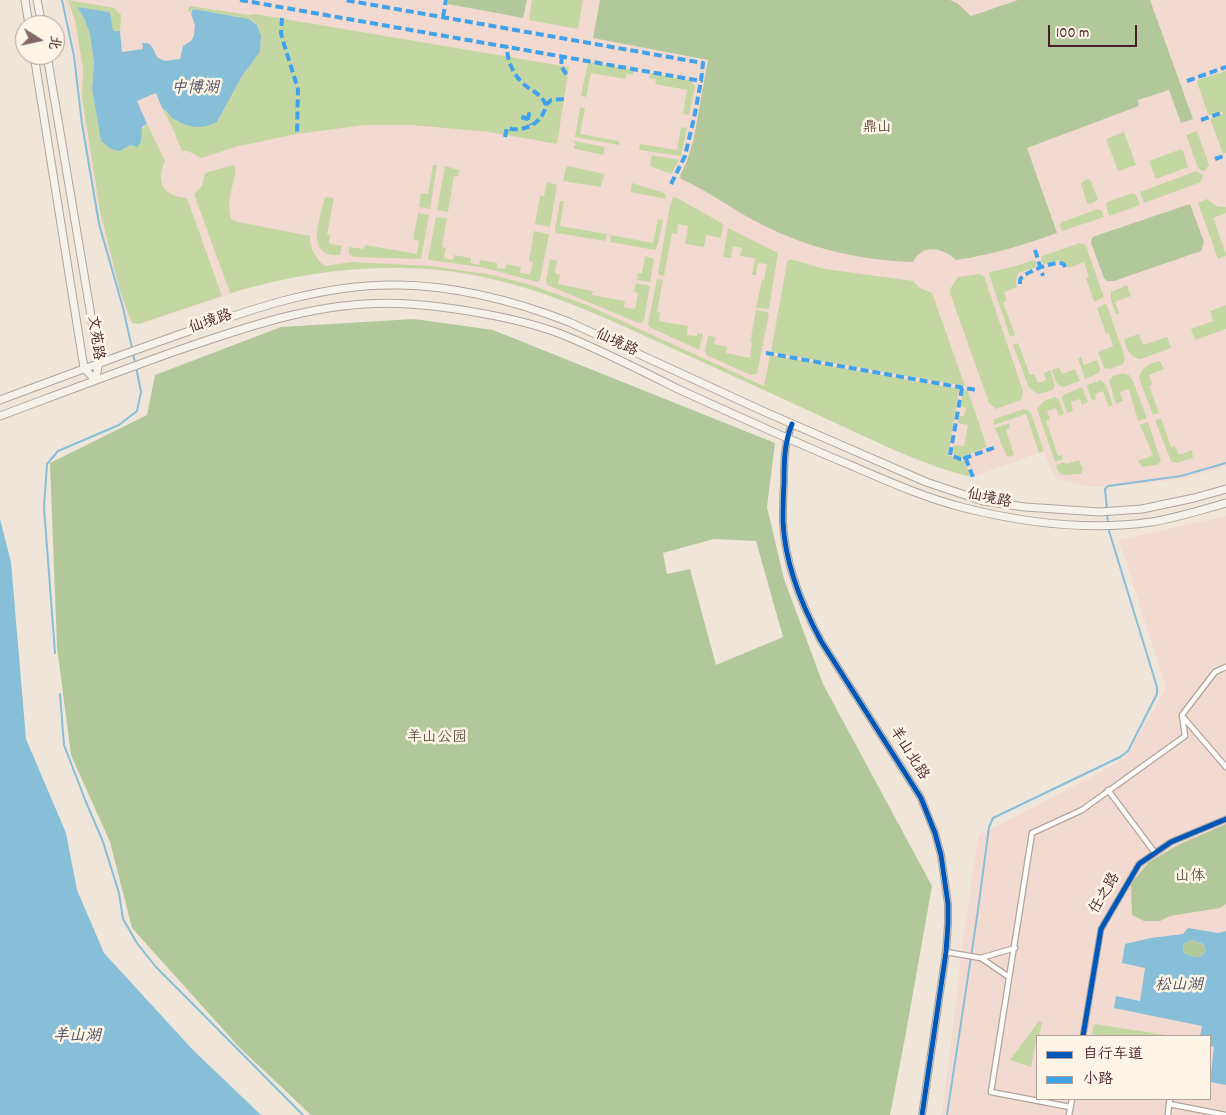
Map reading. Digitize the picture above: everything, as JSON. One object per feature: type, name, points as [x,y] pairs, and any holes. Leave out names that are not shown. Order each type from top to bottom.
[{"type":"main road","points":[[25,0],[27,15]]},
{"type":"main road","points":[[37,0],[40,15]]},
{"type":"main road","name":"文苑路","points":[[36,65],[84,368],[94,380]]},
{"type":"main road","name":"文苑路","points":[[49,65],[99,363],[94,380]]},
{"type":"main road","name":"仙境路","points":[[0,400],[120,355],[235,315],[289,299],[330,289],[382,285],[431,287],[508,301],[541,311],[926,482],[983,501],[1025,507],[1098,512],[1142,509],[1226,489]]},
{"type":"main road","name":"仙境路","points":[[0,416],[94,380],[243,328],[312,310],[378,304],[407,304],[451,308],[506,319],[559,334],[786,439],[925,495],[963,508],[1019,519],[1099,526],[1152,522],[1226,503]]},
{"type":"street","name":"羊山北路","points":[[792,424],[786,439],[783,523],[795,585],[807,615],[821,641],[921,798],[937,840],[946,882],[948,904],[946,952],[922,1115]]},
{"type":"street","points":[[1070,1107],[991,1092],[1032,832],[1082,810],[1186,736],[1182,716],[1215,672],[1226,667]]},
{"type":"street","points":[[1182,716],[1226,767]]},
{"type":"street","points":[[1108,790],[1155,853]]},
{"type":"street","name":"任之路","points":[[1083,1035],[1100,929],[1138,864],[1171,842],[1226,819]]},
{"type":"street","points":[[981,958],[1015,948]]},
{"type":"street","points":[[946,952],[981,958],[1009,978]]},
{"type":"street","points":[[1068,1115],[1072,1100]]},
{"type":"street","points":[[1168,1115],[1170,1102],[1226,1114]]},
{"type":"shaded area","points":[[64,0],[1226,0],[1226,466],[1186,478],[1108,487],[1085,486],[1056,477],[1050,469],[1044,451],[973,477],[895,450],[574,305],[540,292],[514,285],[440,270],[399,268],[351,269],[308,274],[271,281],[139,324],[132,323],[126,318],[99,224],[83,124],[76,56]]},
{"type":"shaded area","points":[[1226,516],[1226,1115],[942,1115],[978,836],[1125,759],[1166,688],[1119,540]]},
{"type":"green space","points":[[68,0],[114,8],[121,15],[120,31],[114,31],[109,12],[78,8],[90,34],[94,63],[92,89],[101,141],[119,147],[128,146],[132,144],[147,124],[165,161],[161,176],[164,187],[172,194],[187,198],[222,296],[139,324],[132,323],[120,291],[100,211],[82,97],[83,69],[75,20]]},
{"type":"green space","points":[[448,0],[527,0],[523,18],[448,4]]},
{"type":"green space","points":[[532,0],[583,0],[578,29],[529,20]]},
{"type":"green space","name":"鼎山","points":[[600,0],[950,0],[957,3],[971,16],[1018,0],[1150,0],[1193,119],[1181,123],[1169,90],[1138,100],[1139,106],[1027,148],[1057,233],[1007,249],[956,260],[939,250],[933,249],[922,252],[913,262],[850,255],[810,244],[771,229],[681,179],[680,176],[693,142],[708,60],[593,38]]},
{"type":"green space","points":[[190,6],[249,15],[255,14],[569,67],[557,144],[489,132],[412,125],[365,125],[297,134],[239,146],[201,158],[188,151],[182,151],[162,108],[174,119],[185,125],[199,126],[217,122],[242,76],[260,52],[261,36],[259,29],[249,19],[193,9],[189,13],[188,9]]},
{"type":"green space","points":[[588,62],[634,70],[633,75],[627,74],[625,79],[591,73],[586,97],[581,96]]},
{"type":"green space","points":[[1226,71],[1226,153],[1223,154],[1210,119],[1223,114],[1221,111],[1208,114],[1197,82],[1198,80]]},
{"type":"green space","points":[[650,73],[691,81],[695,86],[689,115],[683,114],[687,90],[655,84],[656,79],[649,78]]},
{"type":"green space","points":[[580,107],[585,108],[580,134],[619,141],[619,145],[575,137]]},
{"type":"green space","points":[[681,127],[687,128],[681,156],[639,150],[640,144],[677,150]]},
{"type":"green space","points":[[1197,131],[1209,165],[1204,172],[1198,168],[1186,135]]},
{"type":"green space","points":[[1124,132],[1136,165],[1118,171],[1106,139]]},
{"type":"green space","points":[[574,141],[605,147],[603,155],[575,149],[573,147],[576,145]]},
{"type":"green space","points":[[1181,149],[1188,167],[1156,179],[1149,161]]},
{"type":"green space","points":[[652,155],[679,160],[671,174],[650,166]]},
{"type":"green space","points":[[233,165],[236,170],[229,207],[231,219],[310,236],[314,252],[325,266],[352,262],[431,266],[493,275],[531,285],[587,305],[764,386],[770,355],[959,389],[948,455],[960,461],[965,461],[971,477],[951,472],[893,449],[578,307],[551,296],[497,280],[440,270],[413,268],[360,269],[308,275],[230,293],[194,194],[202,186],[205,173]]},
{"type":"green space","points":[[433,165],[437,165],[430,209],[419,207],[421,193],[428,194]]},
{"type":"green space","points":[[445,166],[459,170],[458,176],[454,176],[448,212],[437,210]]},
{"type":"green space","points":[[568,166],[604,174],[601,187],[563,181]]},
{"type":"green space","points":[[1196,171],[1203,175],[1201,182],[1144,203],[1140,192]]},
{"type":"green space","points":[[1088,179],[1091,181],[1098,200],[1090,204],[1087,203],[1081,184]]},
{"type":"green space","points":[[547,182],[557,185],[550,227],[535,224],[540,196],[544,196]]},
{"type":"green space","points":[[632,183],[662,192],[665,194],[666,199],[631,192]]},
{"type":"green space","points":[[1133,193],[1136,195],[1140,205],[1109,216],[1107,202]]},
{"type":"green space","points":[[325,197],[334,198],[327,235],[330,235],[329,243],[342,246],[340,255],[329,254],[322,250],[318,244],[318,225]]},
{"type":"green space","points":[[673,197],[723,225],[721,238],[706,235],[704,247],[685,244],[688,226],[678,224],[677,234],[672,233],[664,276],[659,275],[658,272]]},
{"type":"green space","points":[[1207,199],[1216,206],[1226,207],[1226,213],[1213,218],[1226,254],[1226,256],[1218,259],[1198,203]]},
{"type":"green space","points":[[560,201],[564,201],[560,226],[607,234],[605,241],[556,233]]},
{"type":"green space","points":[[1190,204],[1204,242],[1201,251],[1114,281],[1107,281],[1104,278],[1091,243],[1092,238]]},
{"type":"green space","points":[[1098,209],[1102,211],[1104,217],[1062,231],[1060,225],[1062,222]]},
{"type":"green space","points":[[418,213],[429,215],[421,259],[353,257],[349,254],[349,247],[364,249],[365,245],[417,254],[419,241],[413,239]]},
{"type":"green space","points":[[436,217],[447,218],[442,247],[446,248],[444,258],[453,260],[454,255],[471,258],[471,263],[479,265],[480,260],[497,263],[497,268],[505,269],[506,264],[521,267],[520,273],[530,274],[533,262],[529,261],[534,231],[549,234],[540,280],[537,282],[481,267],[429,260]]},
{"type":"green space","points":[[658,219],[663,220],[655,250],[610,242],[611,235],[653,243]]},
{"type":"green space","points":[[728,228],[778,253],[769,309],[756,308],[767,264],[758,263],[756,275],[752,275],[755,258],[740,256],[742,248],[733,246],[731,258],[723,257]]},
{"type":"green space","points":[[1080,243],[1086,246],[1104,297],[1094,302],[1086,278],[1089,277],[1084,262],[1069,268],[1061,261],[1044,264],[1041,259],[1042,256]]},
{"type":"green space","points":[[645,256],[654,259],[650,282],[637,280],[638,273],[642,273]]},
{"type":"green space","points":[[550,259],[557,261],[555,273],[560,275],[558,284],[593,291],[592,295],[625,301],[624,307],[635,309],[638,293],[634,292],[636,283],[650,286],[642,323],[547,285],[546,280]]},
{"type":"green space","points":[[790,259],[825,269],[913,281],[920,288],[932,293],[965,386],[771,352],[787,262]]},
{"type":"green space","points":[[1034,260],[1036,267],[1018,273],[1017,287],[1004,292],[1007,301],[1003,302],[1015,335],[1010,337],[989,274],[990,272]]},
{"type":"green space","points":[[979,274],[984,276],[1023,391],[1021,400],[996,409],[989,403],[950,293],[950,289],[958,277]]},
{"type":"green space","points":[[657,279],[663,280],[657,312],[660,312],[659,321],[688,326],[687,335],[697,336],[697,333],[703,334],[699,350],[649,327]]},
{"type":"green space","points":[[1127,285],[1131,296],[1115,302],[1119,313],[1116,314],[1111,300],[1111,292]]},
{"type":"green space","points":[[1105,304],[1107,305],[1125,358],[1123,364],[1110,369],[1104,368],[1098,352],[1113,346],[1109,333],[1106,334],[1097,308]]},
{"type":"green space","points":[[1226,305],[1226,329],[1195,340],[1191,329],[1213,321],[1210,311]]},
{"type":"green space","points":[[756,310],[769,314],[757,374],[751,375],[706,355],[705,350],[708,336],[715,337],[714,344],[727,347],[726,353],[750,358],[752,343],[750,343]]},
{"type":"green space","name":"羊山公园","points":[[414,319],[493,330],[775,443],[767,507],[784,579],[823,684],[932,886],[890,1115],[311,1115],[239,1047],[132,928],[110,842],[71,755],[57,647],[50,463],[147,415],[155,375],[281,327]],"holes":[[[714,539],[756,541],[783,637],[716,665],[690,569],[667,574],[663,553]]]},
{"type":"green space","points":[[1139,334],[1143,345],[1167,337],[1171,348],[1141,359],[1134,357],[1131,355],[1124,339]]},
{"type":"green space","points":[[1018,343],[1030,375],[1034,374],[1038,383],[1046,380],[1044,373],[1050,370],[1055,385],[1053,390],[1038,394],[1028,386],[1013,345]]},
{"type":"green space","points":[[1081,357],[1084,365],[1097,360],[1100,368],[1099,373],[1085,379],[1078,358]]},
{"type":"green space","points":[[1160,361],[1164,369],[1149,375],[1152,385],[1149,386],[1159,413],[1153,415],[1139,378],[1146,366]]},
{"type":"green space","points":[[1059,367],[1062,374],[1075,369],[1080,381],[1063,387],[1060,386],[1055,380],[1052,370]]},
{"type":"green space","points":[[1123,373],[1129,375],[1132,379],[1147,418],[1138,421],[1129,389],[1120,392],[1123,401],[1116,404],[1109,381],[1113,376]]},
{"type":"green space","points":[[1101,380],[1106,385],[1113,405],[1109,407],[1103,391],[1095,394],[1096,399],[1092,401],[1087,385]]},
{"type":"green space","points":[[1082,387],[1088,402],[1082,405],[1080,399],[1071,402],[1073,411],[1067,413],[1062,399],[1063,395]]},
{"type":"green space","points":[[963,390],[968,391],[987,447],[964,456],[964,458],[959,458],[953,454],[954,445],[964,446],[968,425],[958,423],[959,416],[964,416],[966,408],[961,406]]},
{"type":"green space","points":[[1055,397],[1059,400],[1064,414],[1059,416],[1056,408],[1047,411],[1050,419],[1046,421],[1058,456],[1062,455],[1063,459],[1055,462],[1037,409],[1044,401]]},
{"type":"green space","points":[[1024,409],[1031,413],[1044,451],[1039,453],[1026,414],[994,425],[994,419]]},
{"type":"green space","points":[[1161,418],[1171,447],[1175,446],[1179,455],[1192,450],[1193,458],[1176,463],[1171,461],[1155,420]]},
{"type":"green space","points":[[1148,422],[1161,461],[1157,465],[1142,467],[1138,461],[1153,455],[1140,425]]},
{"type":"green space","points":[[1009,423],[1010,428],[1006,430],[1014,455],[1007,457],[995,428]]},
{"type":"green space","points":[[1079,460],[1083,469],[1081,474],[1062,475],[1058,471],[1056,465]]},
{"type":"green space","name":"山体","points":[[1226,824],[1226,904],[1220,908],[1170,916],[1160,921],[1144,921],[1132,915],[1131,884],[1149,862],[1180,844]]},
{"type":"green space","points":[[1191,940],[1205,947],[1206,950],[1202,956],[1195,957],[1183,953],[1184,944]]},
{"type":"green space","points":[[1039,1021],[1042,1022],[1039,1035],[1036,1035],[1031,1067],[1010,1060]]},
{"type":"green space","points":[[1094,1024],[1166,1035],[1092,1035]]},
{"type":"water","name":"中博湖","points":[[77,7],[109,12],[114,31],[120,31],[122,52],[143,49],[142,43],[146,43],[151,45],[158,58],[165,61],[180,59],[183,46],[192,40],[194,35],[195,25],[191,14],[193,9],[249,19],[257,25],[261,36],[260,52],[242,76],[217,122],[211,125],[195,127],[179,122],[162,108],[156,93],[137,101],[147,124],[142,127],[141,142],[137,147],[131,145],[119,151],[111,149],[101,141],[92,89],[94,63],[90,34],[84,18]]},
{"type":"water","name":"羊山湖","points":[[0,519],[11,562],[26,739],[66,833],[77,890],[104,953],[193,1050],[261,1115],[0,1115]]},
{"type":"water","name":"松山湖","points":[[1188,928],[1218,933],[1226,931],[1226,1085],[1211,1082],[1214,1047],[1211,1046],[1211,1035],[1200,1035],[1202,1026],[1114,1008],[1116,996],[1140,1001],[1145,968],[1122,963],[1125,944],[1183,934]],"holes":[[[1191,940],[1204,945],[1206,950],[1202,956],[1195,957],[1183,953],[1184,944]]]},
{"type":"waterway","points":[[62,0],[74,56],[82,124],[99,224],[123,308],[132,348]]},
{"type":"waterway","points":[[133,353],[135,363]]},
{"type":"waterway","points":[[55,653],[44,507],[47,464],[58,451],[119,425],[137,411],[141,392],[136,367]]},
{"type":"waterway","points":[[1107,509],[1105,489],[1108,486],[1181,476],[1226,463]]},
{"type":"waterway","points":[[947,1115],[989,827],[993,818],[1120,757],[1128,751],[1157,694],[1157,687],[1109,531],[1107,514]]},
{"type":"waterway","points":[[60,694],[64,745],[103,842],[119,893],[123,919],[137,943],[155,966],[303,1115]]},
{"type":"marked path","points":[[240,0],[701,81],[703,63],[345,0]]},
{"type":"marked path","points":[[443,17],[446,0]]},
{"type":"marked path","points":[[282,18],[281,33],[298,89],[297,134]]},
{"type":"marked path","points":[[505,137],[507,128],[526,128],[537,122],[546,105],[540,96],[522,82],[515,73],[510,63],[507,47]]},
{"type":"marked path","points":[[562,56],[561,66],[568,77]]},
{"type":"marked path","points":[[1187,81],[1226,67]]},
{"type":"marked path","points":[[671,184],[685,156],[701,81]]},
{"type":"marked path","points":[[546,105],[551,100],[564,99]]},
{"type":"marked path","points":[[1201,120],[1221,113]]},
{"type":"marked path","points":[[528,119],[523,118],[525,114],[529,114],[528,119],[531,125]]},
{"type":"marked path","points":[[1215,159],[1226,155]]},
{"type":"marked path","points":[[1035,250],[1043,276]]},
{"type":"marked path","points":[[1020,284],[1022,277],[1044,266],[1061,263],[1066,268]]},
{"type":"marked path","points":[[766,353],[976,390]]},
{"type":"marked path","points":[[962,388],[950,455],[966,459],[973,477]]},
{"type":"marked path","points":[[966,459],[996,447]]},
{"type":"cycle path","points":[[792,424],[785,453],[783,522],[784,538],[795,583],[821,641],[921,798],[935,833],[941,855],[948,904],[946,952],[922,1115]]},
{"type":"cycle path","points":[[1083,1035],[1101,929],[1139,864],[1171,842],[1226,819]]}]
